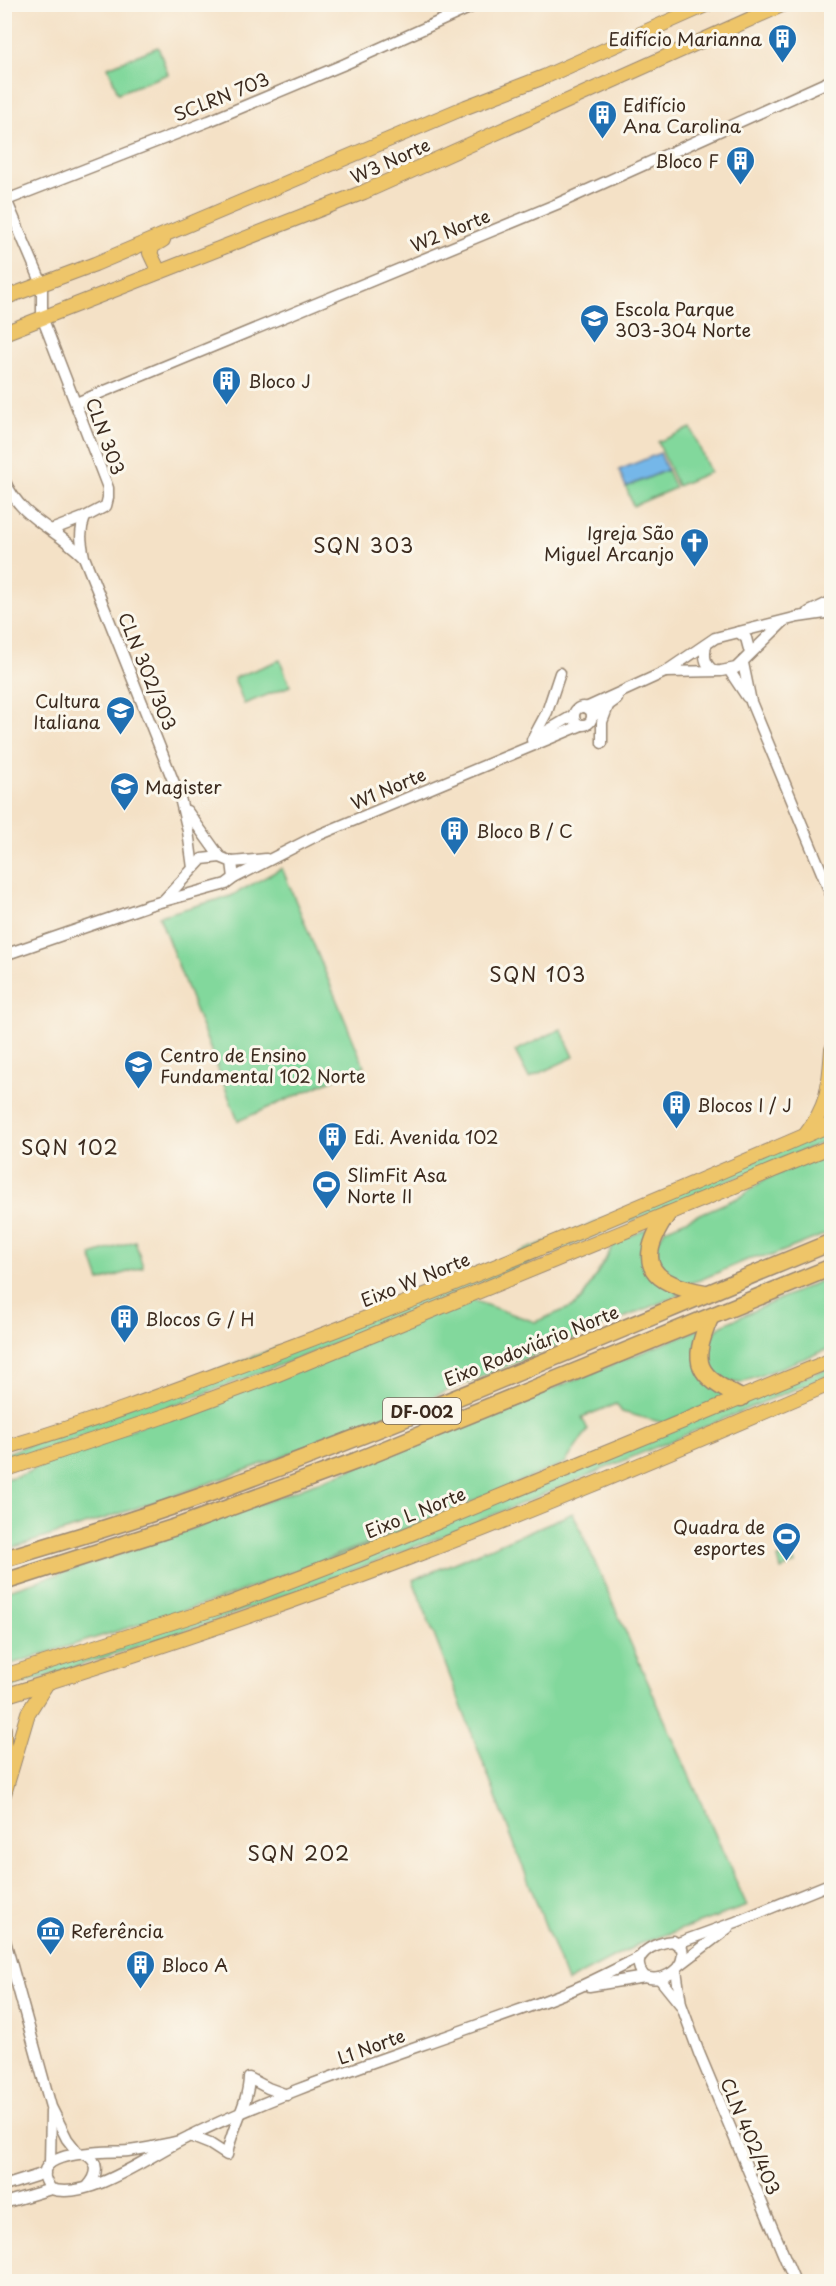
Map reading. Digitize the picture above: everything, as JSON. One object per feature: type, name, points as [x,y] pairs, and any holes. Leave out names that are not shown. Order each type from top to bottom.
[{"type":"highway","points":[[667,1215],[657,1229],[648,1253],[652,1268],[659,1278],[672,1285],[706,1293]]},
{"type":"highway","name":"Eixo Rodoviário Norte","points":[[4,1559],[214,1492],[351,1440],[831,1242]]},
{"type":"highway","name":"DF-002","points":[[4,1582],[182,1525],[345,1466],[831,1267]]},
{"type":"highway","points":[[710,1318],[699,1349],[701,1367],[716,1385],[741,1398]]},
{"type":"main road","name":"W3 Norte","points":[[4,298],[191,224],[466,107],[544,77],[708,4]]},
{"type":"main road","name":"W3 Norte","points":[[4,333],[364,192],[778,7]]},
{"type":"main road","points":[[159,272],[150,253],[153,246],[191,224]]},
{"type":"main road","points":[[805,1135],[818,1119],[825,1104],[829,1084],[831,1049]]},
{"type":"main road","name":"Eixo W Norte","points":[[4,1448],[133,1407],[316,1338],[831,1124]]},
{"type":"main road","name":"Eixo W Norte","points":[[4,1470],[171,1414],[273,1376],[831,1146]]},
{"type":"main road","name":"Eixo L Norte","points":[[4,1676],[229,1604],[365,1552],[831,1360]]},
{"type":"main road","points":[[4,1696],[253,1615],[408,1558],[564,1497],[831,1383]]},
{"type":"main road","points":[[4,1794],[28,1713],[47,1683]]},
{"type":"main road","points":[[4,1729],[4,1749]]},
{"type":"street","name":"SCLRN 703","points":[[5,199],[345,64],[478,4]]},
{"type":"street","name":"W2 Norte","points":[[76,403],[557,204],[831,80]]},
{"type":"street","points":[[5,199],[42,284],[42,318]]},
{"type":"street","name":"CLN 303","points":[[42,318],[108,488],[106,506],[85,517]]},
{"type":"street","points":[[4,480],[9,490],[33,519],[62,536],[84,557]]},
{"type":"street","points":[[51,530],[85,517]]},
{"type":"street","points":[[84,557],[80,539],[85,517]]},
{"type":"street","name":"CLN 302/303","points":[[84,557],[180,798],[188,831],[191,871]]},
{"type":"street","points":[[589,712],[665,672],[715,638],[798,617],[831,601]]},
{"type":"street","points":[[798,617],[828,614]]},
{"type":"street","points":[[665,672],[729,670],[747,658],[785,621]]},
{"type":"street","points":[[738,632],[746,638],[751,702]]},
{"type":"street","points":[[706,645],[705,658],[708,667],[713,670]]},
{"type":"street","points":[[729,670],[751,702],[831,897]]},
{"type":"street","points":[[532,740],[547,712],[560,674]]},
{"type":"street","points":[[589,712],[588,723],[578,722],[574,715],[579,708],[589,712],[609,705],[631,689]]},
{"type":"street","points":[[602,743],[602,722],[609,705]]},
{"type":"street","name":"W1 Norte","points":[[518,752],[532,740],[574,715]]},
{"type":"street","name":"W1 Norte","points":[[234,878],[314,837],[582,724]]},
{"type":"street","name":"CLN 302/303","points":[[180,798],[204,837],[220,856]]},
{"type":"street","points":[[4,955],[162,902],[226,885],[234,878],[232,862],[220,856],[202,859],[162,902]]},
{"type":"street","name":"W1 Norte","points":[[232,862],[272,858]]},
{"type":"street","points":[[191,871],[190,885],[202,892]]},
{"type":"street","points":[[678,1943],[831,1883]]},
{"type":"street","points":[[678,1967],[684,1955],[682,1948],[673,1941],[657,1943],[647,1948],[640,1957],[639,1965],[645,1977],[659,1978],[678,1967],[736,1922]]},
{"type":"street","points":[[4,1937],[51,2108],[67,2139],[82,2153],[93,2159],[96,2165],[94,2177],[87,2186],[60,2192],[51,2190],[4,2203]]},
{"type":"street","name":"L1 Norte","points":[[87,2186],[127,2172],[179,2141],[239,2114],[577,1988],[640,1957]]},
{"type":"street","name":"CLN 402/403","points":[[678,1967],[681,2004],[794,2281]]},
{"type":"street","name":"L1 Norte","points":[[577,1988],[645,1977]]},
{"type":"street","name":"CLN 402/403","points":[[659,1978],[681,2004]]},
{"type":"street","points":[[190,2136],[210,2144],[227,2155],[231,2134],[247,2096],[249,2078],[287,2095]]},
{"type":"street","points":[[51,2108],[47,2183],[51,2190]]},
{"type":"street","name":"L1 Norte","points":[[82,2153],[145,2149],[179,2141]]},
{"type":"street","points":[[4,2187],[48,2168],[68,2154],[82,2153]]},
{"type":"green space","points":[[158,47],[168,74],[118,93],[108,67]]},
{"type":"green space","points":[[691,428],[710,472],[677,486],[658,442]]},
{"type":"green space","points":[[667,470],[675,488],[633,506],[626,487]]},
{"type":"green space","points":[[280,660],[290,686],[244,704],[234,678]]},
{"type":"green space","points":[[282,868],[364,1066],[238,1121],[159,916],[231,896]]},
{"type":"green space","points":[[561,1029],[574,1057],[529,1078],[515,1051]]},
{"type":"green space","points":[[831,1130],[831,1139],[309,1354],[156,1412],[5,1462],[5,1454]]},
{"type":"green space","points":[[831,1152],[831,1232],[771,1256],[754,1257],[686,1284],[674,1281],[658,1266],[656,1244],[665,1229],[742,1196],[765,1179]]},
{"type":"green space","points":[[653,1226],[646,1236],[643,1248],[679,1295],[446,1392],[231,1476],[5,1550],[5,1479],[24,1474],[61,1456],[472,1300],[535,1322],[574,1306],[582,1299],[615,1243]]},
{"type":"green space","points":[[135,1241],[143,1267],[100,1281],[91,1255]]},
{"type":"green space","points":[[831,1276],[831,1348],[741,1383],[718,1378],[708,1361],[707,1348],[713,1334],[722,1325]]},
{"type":"green space","points":[[704,1327],[695,1352],[732,1395],[664,1423],[622,1412],[616,1404],[582,1417],[588,1430],[565,1463],[398,1532],[217,1600],[5,1666],[5,1591],[94,1563],[270,1500],[444,1433]]},
{"type":"green space","points":[[831,1367],[831,1374],[443,1536],[212,1622],[5,1690],[5,1682],[38,1672]]},
{"type":"green space","points":[[573,1513],[747,1906],[639,1944],[567,1982],[413,1580]]},
{"type":"green space","name":"Quadra de esportes","points":[[791,1554],[795,1564],[781,1570],[778,1558]]},
{"type":"water","points":[[660,453],[667,470],[626,487],[619,470]]},
{"type":"place","name":"Edifício Marianna","points":[[783,64]]},
{"type":"place","name":"Edifício Ana Carolina","points":[[602,140]]},
{"type":"place","name":"Bloco F","points":[[740,186]]},
{"type":"place","name":"Escola Parque 303-304 Norte","points":[[594,344]]},
{"type":"place","name":"Bloco J","points":[[227,406]]},
{"type":"place","name":"Igreja São Miguel Arcanjo","points":[[695,568]]},
{"type":"place","name":"Cultura Italiana","points":[[121,736]]},
{"type":"place","name":"Magister","points":[[124,812]]},
{"type":"place","name":"Bloco B / C","points":[[455,856]]},
{"type":"place","name":"Centro de Ensino Fundamental 102 Norte","points":[[139,1090]]},
{"type":"place","name":"Blocos I / J","points":[[676,1130]]},
{"type":"place","name":"Edi. Avenida 102","points":[[333,1162]]},
{"type":"place","name":"SlimFit Asa Norte II","points":[[326,1210]]},
{"type":"place","name":"Blocos G / H","points":[[124,1344]]},
{"type":"place","name":"Quadra de esportes","points":[[786,1562]]},
{"type":"place","name":"Referência","points":[[50,1956]]},
{"type":"place","name":"Bloco A","points":[[140,1990]]},
{"type":"district","name":"SQN 303","points":[[364,545]]},
{"type":"district","name":"SQN 103","points":[[538,974]]},
{"type":"district","name":"SQN 102","points":[[70,1147]]},
{"type":"district","name":"SQN 202","points":[[299,1853]]}]
